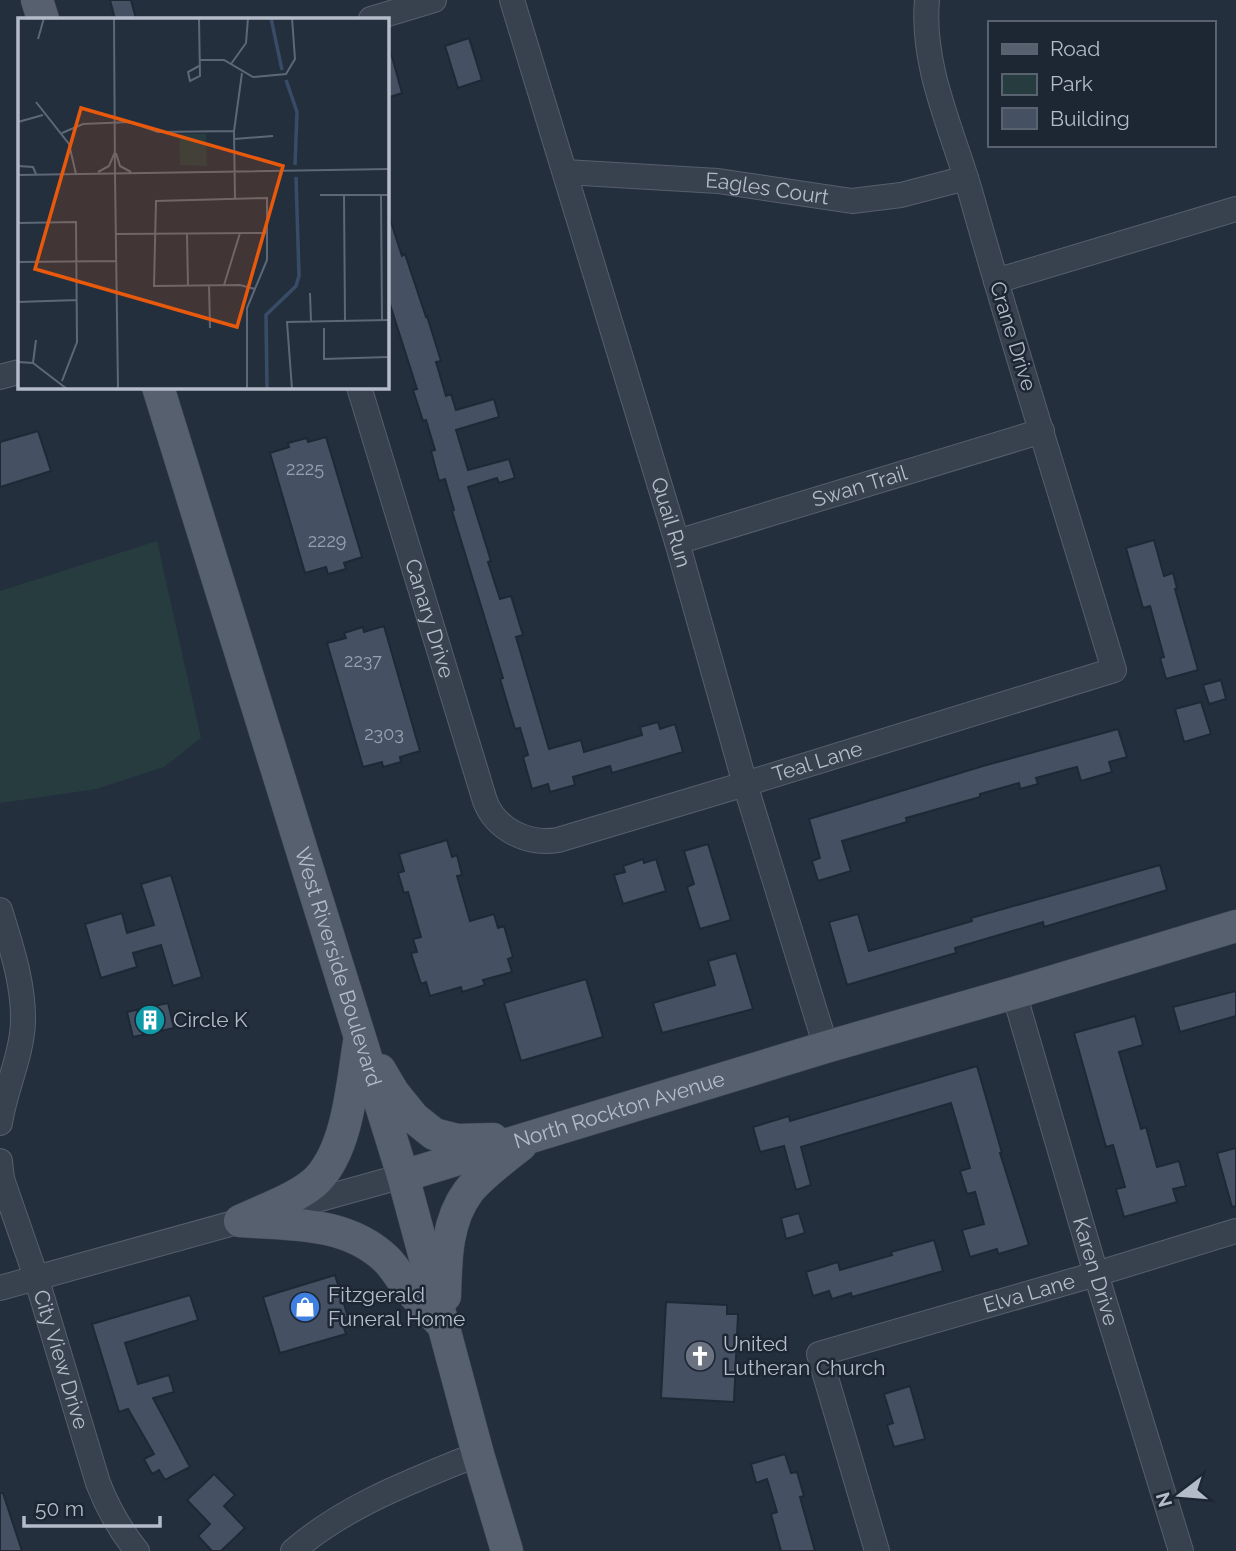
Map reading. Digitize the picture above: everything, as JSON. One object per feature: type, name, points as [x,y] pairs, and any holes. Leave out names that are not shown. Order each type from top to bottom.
[{"type":"main road","points":[[37,0],[43,18]]},
{"type":"main road","name":"West Riverside Boulevard","points":[[158,388],[403,1176],[507,1551]]},
{"type":"main road","name":"North Rockton Avenue","points":[[403,1176],[1236,926]]},
{"type":"main road","points":[[360,1037],[393,1092],[414,1118],[434,1134],[457,1140],[529,1137]]},
{"type":"main road","points":[[240,1220],[303,1191],[317,1180],[332,1159],[343,1134],[360,1037]]},
{"type":"main road","points":[[443,1325],[447,1247],[454,1218],[469,1191],[529,1137]]},
{"type":"main road","points":[[240,1220],[327,1228],[351,1236],[389,1261],[406,1286],[443,1325]]},
{"type":"street","points":[[374,18],[434,0]]},
{"type":"street","name":"Quail Run","points":[[512,0],[677,542],[745,784],[826,1047]]},
{"type":"street","name":"Crane Drive","points":[[927,0],[931,66],[1114,670]]},
{"type":"street","name":"Eagles Court","points":[[565,172],[718,181],[852,201],[901,195],[967,178]]},
{"type":"street","points":[[996,281],[1236,209]]},
{"type":"street","points":[[0,377],[18,372]]},
{"type":"street","name":"Canary Drive","points":[[359,388],[485,801],[499,824],[518,835]]},
{"type":"street","name":"Swan Trail","points":[[677,542],[1042,431]]},
{"type":"street","name":"Teal Lane","points":[[518,835],[543,841],[558,840],[1114,670]]},
{"type":"street","points":[[0,910],[14,957],[23,1023],[0,1123]]},
{"type":"street","name":"Karen Drive","points":[[1014,993],[1181,1551]]},
{"type":"street","name":"City View Drive","points":[[0,1161],[2,1179],[36,1277],[98,1483],[122,1533],[137,1551]]},
{"type":"street","name":"North Rockton Avenue","points":[[0,1288],[403,1176]]},
{"type":"street","name":"Elva Lane","points":[[877,1551],[819,1354],[1236,1231]]},
{"type":"street","points":[[293,1551],[346,1512],[478,1454]]},
{"type":"green space","points":[[157,541],[201,738],[164,767],[96,789],[0,803],[0,591]]},
{"type":"building","points":[[110,0],[131,0],[136,18],[115,18]]},
{"type":"building","points":[[469,38],[482,80],[458,88],[445,46]]},
{"type":"building","points":[[391,53],[402,93],[388,98],[388,54]]},
{"type":"building","points":[[388,219],[402,256],[405,254],[427,316],[441,361],[436,362],[446,396],[451,394],[456,410],[494,399],[499,417],[456,430],[468,470],[509,459],[515,478],[499,483],[497,478],[468,487],[500,599],[511,596],[523,635],[516,637],[549,749],[581,740],[584,752],[642,735],[640,727],[658,722],[660,729],[675,724],[683,752],[612,773],[610,766],[573,777],[575,785],[550,792],[548,784],[532,789],[523,757],[528,755],[520,728],[515,729],[500,679],[503,678],[452,511],[454,510],[445,479],[439,481],[431,451],[435,450],[413,390],[417,389],[388,298]]},
{"type":"building","points":[[38,431],[51,471],[0,487],[0,442]]},
{"type":"building","points":[[326,437],[362,557],[344,563],[346,569],[328,574],[326,567],[305,573],[270,453],[289,447],[288,443],[307,438],[308,442]]},
{"type":"building","points":[[1154,540],[1164,576],[1173,573],[1198,670],[1166,679],[1160,658],[1164,657],[1150,606],[1143,608],[1126,548]]},
{"type":"building","points":[[384,626],[420,751],[400,757],[401,762],[383,767],[382,762],[363,767],[327,643],[346,638],[344,633],[363,627],[364,632]]},
{"type":"building","points":[[1221,680],[1226,699],[1209,704],[1203,685]]},
{"type":"building","points":[[1201,702],[1211,734],[1184,742],[1175,709]]},
{"type":"building","points":[[1118,729],[1127,757],[1109,762],[1112,772],[1081,781],[1077,767],[1065,770],[1036,778],[1038,784],[1020,789],[1019,783],[980,794],[980,797],[906,818],[907,822],[842,841],[851,871],[818,881],[812,861],[820,858],[809,819],[983,766]]},
{"type":"building","points":[[447,840],[452,857],[457,855],[462,875],[457,876],[470,921],[494,914],[498,928],[504,926],[513,957],[508,959],[512,972],[483,980],[485,985],[462,992],[461,987],[430,996],[426,982],[421,984],[411,953],[417,952],[413,939],[421,937],[408,892],[404,893],[398,873],[404,871],[399,854]]},
{"type":"building","points":[[708,844],[731,920],[700,929],[687,887],[694,884],[684,851]]},
{"type":"building","points":[[643,859],[644,863],[656,859],[666,891],[623,904],[614,875],[625,872],[623,866]]},
{"type":"building","points":[[1160,865],[1167,890],[1044,927],[1043,922],[955,948],[956,953],[847,985],[829,922],[858,914],[869,951],[972,921],[971,918]]},
{"type":"building","name":"Circle K","points":[[171,875],[202,977],[173,986],[161,945],[133,953],[137,967],[101,978],[85,924],[122,913],[127,933],[154,925],[141,884]]},
{"type":"building","points":[[736,953],[753,1009],[662,1033],[653,1003],[715,985],[708,961]]},
{"type":"building","points":[[586,979],[603,1037],[521,1061],[504,1003]]},
{"type":"building","points":[[1236,991],[1236,1016],[1180,1032],[1173,1007]]},
{"type":"building","name":"Circle K","points":[[168,1003],[174,1028],[133,1037],[127,1012]]},
{"type":"building","points":[[1135,1016],[1143,1045],[1119,1052],[1141,1129],[1146,1127],[1157,1167],[1179,1161],[1186,1186],[1173,1189],[1177,1202],[1124,1217],[1116,1189],[1125,1187],[1113,1145],[1106,1147],[1074,1033]]},
{"type":"building","points":[[977,1066],[1000,1153],[1029,1245],[998,1254],[997,1249],[970,1257],[962,1230],[984,1224],[975,1192],[967,1194],[960,1171],[970,1168],[951,1103],[801,1147],[811,1185],[796,1190],[784,1146],[760,1152],[753,1127],[789,1116],[790,1121]]},
{"type":"building","points":[[1236,1148],[1236,1206],[1232,1207],[1217,1153]]},
{"type":"building","points":[[799,1213],[805,1233],[786,1239],[781,1218]]},
{"type":"building","points":[[934,1240],[943,1271],[852,1297],[851,1293],[832,1299],[829,1291],[813,1296],[806,1272],[838,1262],[840,1270]]},
{"type":"building","name":"Fitzgerald Funeral Home","points":[[335,1275],[348,1317],[341,1319],[346,1334],[280,1353],[263,1297]]},
{"type":"building","points":[[190,1295],[198,1320],[125,1343],[138,1384],[169,1375],[174,1392],[153,1398],[190,1467],[165,1480],[159,1470],[152,1474],[144,1459],[154,1454],[128,1409],[119,1412],[92,1324]]},
{"type":"building","name":"United Lutheran Church","points":[[666,1302],[727,1305],[727,1314],[738,1314],[734,1402],[661,1398]]},
{"type":"building","points":[[910,1386],[925,1439],[894,1447],[887,1425],[893,1423],[884,1394]]},
{"type":"building","points":[[785,1454],[791,1473],[797,1472],[804,1496],[800,1497],[815,1551],[781,1551],[771,1514],[777,1512],[767,1479],[756,1483],[751,1464]]},
{"type":"building","points":[[214,1474],[235,1495],[224,1506],[245,1528],[221,1551],[212,1551],[198,1536],[210,1524],[187,1500]]},
{"type":"building","points":[[0,1493],[3,1493],[22,1551],[0,1551]]},
{"type":"place","name":"Circle K","points":[[150,1020]]},
{"type":"place","name":"Fitzgerald Funeral Home","points":[[305,1307]]},
{"type":"place","name":"United Lutheran Church","points":[[700,1356]]}]
